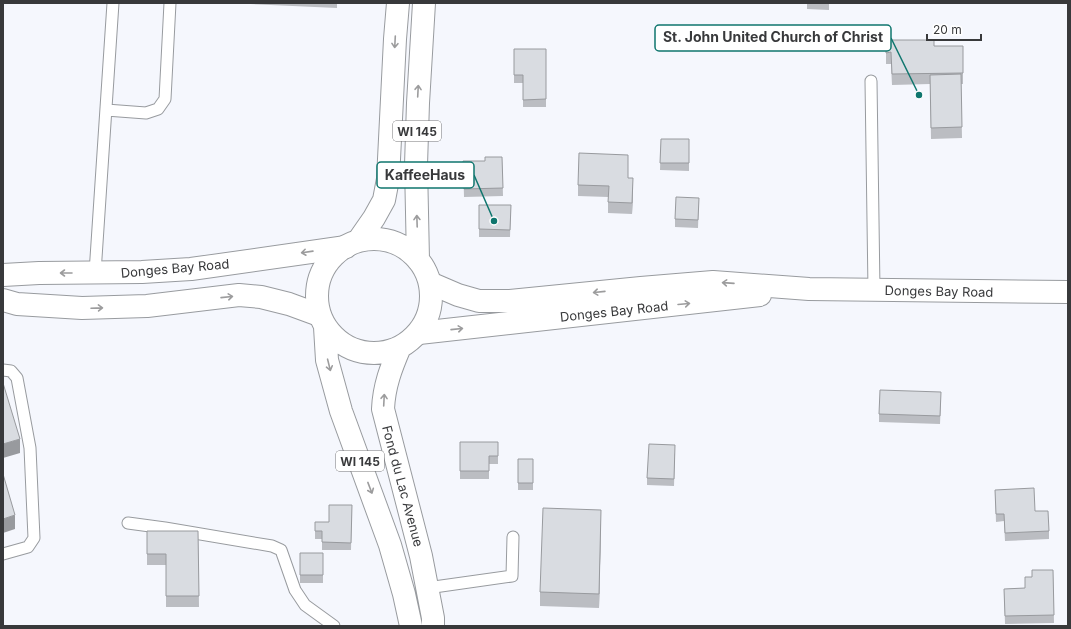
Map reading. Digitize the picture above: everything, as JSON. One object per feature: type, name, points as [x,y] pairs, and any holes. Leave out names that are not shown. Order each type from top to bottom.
[{"type":"street","name":"WI 145","points":[[398,3],[386,193],[384,200],[374,218],[352,244],[335,254],[326,264],[320,276],[317,295],[327,360],[341,411],[390,545],[404,594],[411,626]]},
{"type":"street","name":"WI 145","points":[[400,348],[419,332],[430,310],[431,297],[430,283],[418,260],[416,164],[424,3]]},
{"type":"street","points":[[352,244],[371,239],[384,240],[397,244],[409,251],[418,260]]},
{"type":"street","name":"Donges Bay Road","points":[[3,275],[39,273],[142,272],[191,269],[352,244]]},
{"type":"street","name":"Donges Bay Road","points":[[430,283],[458,295],[479,301],[510,301],[713,282],[809,289],[1068,292]]},
{"type":"street","name":"Donges Bay Road","points":[[419,332],[657,306],[717,301],[809,289]]},
{"type":"street","points":[[3,300],[17,304],[82,308],[147,306],[239,295],[261,297],[289,304],[322,321],[333,336],[342,344],[353,350],[376,354],[400,348]]},
{"type":"street","name":"Fond du Lac Avenue","points":[[400,348],[388,377],[384,394],[383,409],[421,556],[433,618],[433,626]]},
{"type":"lane","points":[[95,273],[112,3]]},
{"type":"lane","points":[[106,110],[146,113],[158,109],[165,99],[170,3]]},
{"type":"lane","points":[[871,81],[874,290]]},
{"type":"lane","points":[[3,370],[10,371],[17,378],[30,448],[34,538],[28,547],[3,554]]},
{"type":"lane","points":[[128,523],[272,546],[281,550],[295,590],[305,605],[334,626]]},
{"type":"lane","points":[[427,588],[512,576],[513,537]]},
{"type":"building","points":[[886,40],[934,40],[934,46],[963,46],[963,73],[892,74],[891,52],[886,53]]},
{"type":"building","points":[[514,49],[546,49],[546,99],[523,100],[523,75],[514,75]]},
{"type":"building","points":[[961,74],[962,127],[931,128],[930,75]]},
{"type":"building","points":[[661,139],[689,139],[689,163],[660,163]]},
{"type":"building","points":[[579,153],[628,155],[628,178],[633,178],[632,203],[608,202],[609,186],[578,185]]},
{"type":"building","points":[[485,157],[502,157],[503,188],[464,189],[463,161],[485,161]]},
{"type":"building","points":[[676,197],[699,198],[698,220],[675,219]]},
{"type":"building","points":[[479,205],[511,205],[510,230],[479,229]]},
{"type":"building","points":[[3,383],[20,439],[3,444]]},
{"type":"building","points":[[880,390],[941,392],[940,416],[879,414]]},
{"type":"building","points":[[460,442],[498,442],[498,456],[489,456],[489,471],[460,471]]},
{"type":"building","points":[[649,444],[675,445],[674,479],[647,478]]},
{"type":"building","points":[[518,459],[533,459],[533,483],[518,483]]},
{"type":"building","points":[[3,474],[15,515],[3,519]]},
{"type":"building","points":[[1034,488],[1035,511],[1048,511],[1049,531],[1005,533],[1004,514],[996,514],[995,490]]},
{"type":"building","points":[[329,505],[352,505],[351,543],[322,542],[322,531],[315,531],[315,522],[329,522]]},
{"type":"building","points":[[543,508],[601,510],[599,594],[540,592]]},
{"type":"building","points":[[147,531],[198,531],[199,596],[166,596],[166,554],[147,554]]},
{"type":"building","points":[[300,553],[323,553],[323,575],[300,575]]},
{"type":"building","points":[[1032,570],[1053,570],[1054,615],[1005,616],[1004,589],[1025,588],[1025,577],[1032,577]]},
{"type":"place","name":"St. John United Church of Christ","points":[[919,95]]},
{"type":"place","name":"KaffeeHaus","points":[[494,221]]}]
